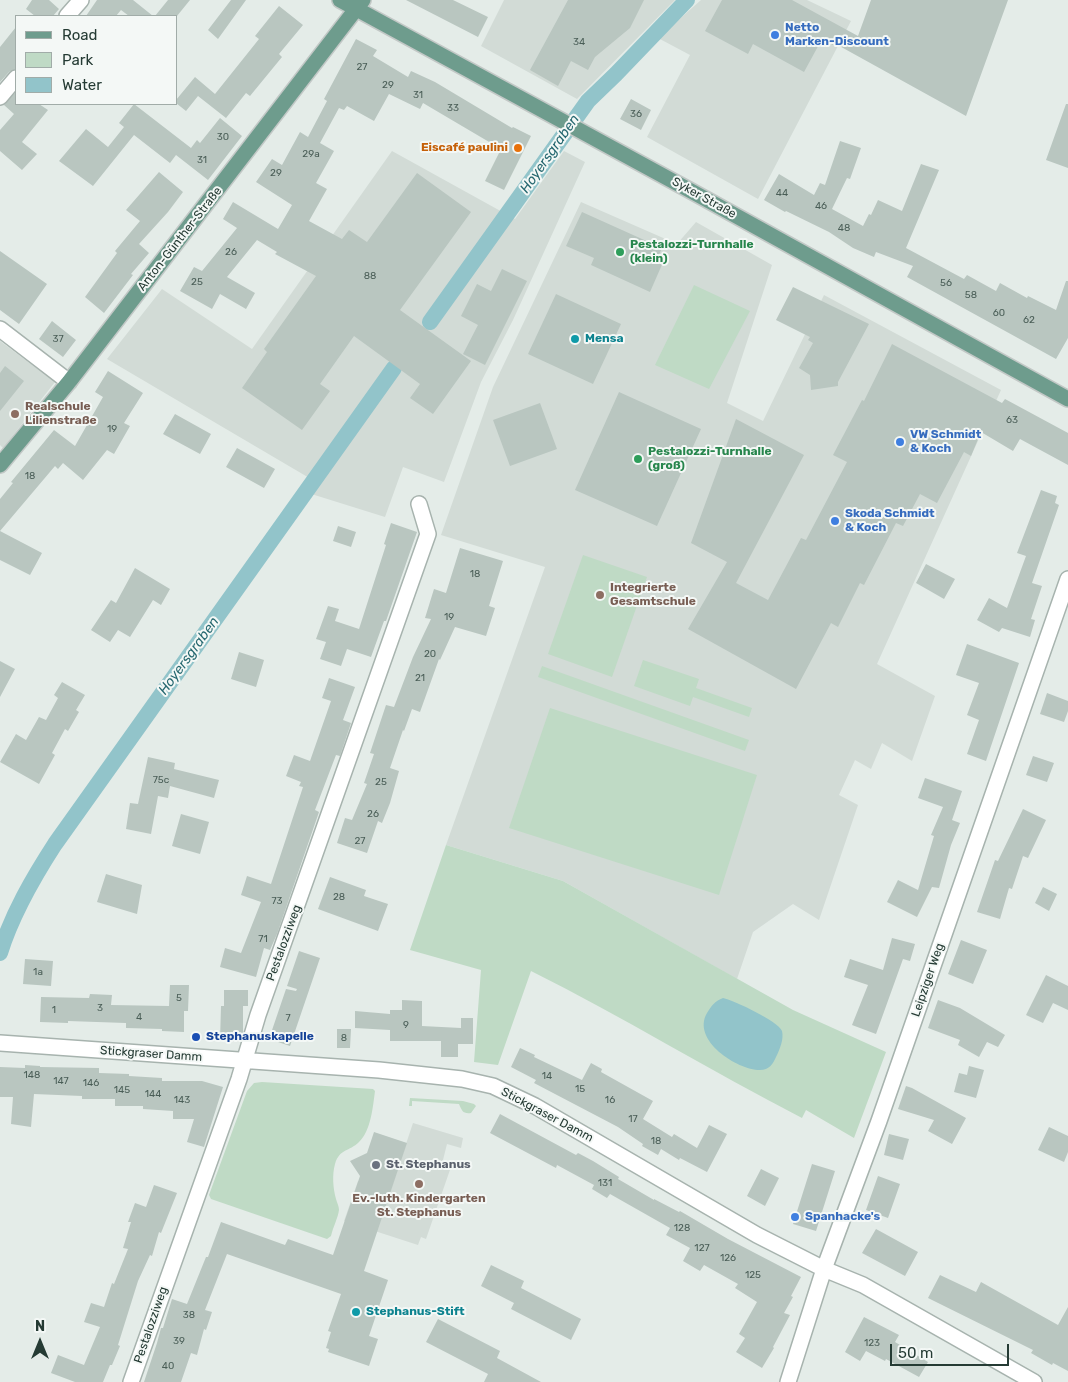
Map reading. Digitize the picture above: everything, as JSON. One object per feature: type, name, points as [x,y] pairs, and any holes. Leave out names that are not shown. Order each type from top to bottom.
[{"type":"main road","name":"Syker Straße","points":[[340,0],[359,5],[558,119],[1068,399]]},
{"type":"main road","name":"Anton-Günther-Straße","points":[[0,465],[68,382],[359,5]]},
{"type":"street","points":[[68,15],[81,0]]},
{"type":"street","points":[[0,97],[15,79]]},
{"type":"street","points":[[0,329],[68,382]]},
{"type":"street","name":"Pestalozziweg","points":[[131,1382],[244,1061],[261,1006],[428,534],[419,504]]},
{"type":"street","name":"Leipziger Weg","points":[[788,1382],[824,1269],[882,1112],[1068,579]]},
{"type":"street","name":"Stickgraser Damm","points":[[0,1042],[379,1070],[462,1079],[492,1086],[535,1106],[757,1235],[824,1269],[863,1285],[1034,1382]]},
{"type":"shaded area","points":[[504,0],[675,0],[577,99],[481,46]]},
{"type":"shaded area","points":[[701,0],[807,0],[851,21],[758,199],[647,137],[690,55],[658,38]]},
{"type":"shaded area","points":[[392,151],[515,219],[564,151],[585,162],[513,320],[481,382],[444,482],[403,467],[385,517],[305,492],[311,479],[107,359],[162,289],[252,349]]},
{"type":"shaded area","name":"Integrierte Gesamtschule","points":[[581,202],[677,244],[696,222],[772,265],[727,403],[763,421],[824,295],[1001,390],[877,664],[935,696],[912,761],[882,743],[871,769],[855,760],[839,795],[858,805],[819,920],[793,904],[753,932],[737,979],[563,881],[446,845],[545,567],[441,535],[493,387]]},
{"type":"shaded area","name":"Realschule Lilienstraße","points":[[0,341],[55,382],[3,448],[0,445]]},
{"type":"shaded area","name":"Ev.-luth. Kindergarten St. Stephanus","points":[[413,1123],[463,1138],[461,1148],[447,1144],[443,1160],[452,1164],[426,1239],[421,1237],[418,1245],[344,1221],[358,1181],[390,1192]]},
{"type":"green space","points":[[694,285],[750,311],[709,389],[655,365]]},
{"type":"green space","points":[[583,555],[647,577],[612,677],[548,654]]},
{"type":"green space","points":[[643,660],[699,679],[696,688],[752,708],[749,717],[693,697],[690,706],[634,686]]},
{"type":"green space","points":[[542,666],[749,740],[745,751],[538,677]]},
{"type":"green space","points":[[550,708],[757,775],[719,895],[509,828]]},
{"type":"green space","points":[[446,845],[563,881],[793,1010],[886,1052],[854,1138],[806,1110],[802,1118],[531,971],[498,1065],[474,1062],[481,970],[410,950]]},
{"type":"green space","points":[[254,1083],[373,1089],[375,1091],[371,1118],[366,1132],[359,1142],[339,1155],[335,1164],[333,1173],[334,1186],[339,1210],[331,1236],[327,1239],[211,1199],[209,1195],[247,1091]]},
{"type":"green space","points":[[410,1098],[463,1101],[476,1106],[471,1113],[466,1113],[459,1104],[412,1101],[412,1106],[409,1106]]},
{"type":"water","points":[[723,998],[765,1017],[782,1031],[780,1047],[774,1062],[768,1068],[763,1070],[750,1069],[740,1065],[719,1052],[711,1043],[705,1033],[704,1023],[710,1008]]},
{"type":"building","points":[[32,0],[49,0],[59,9],[54,15],[34,15],[26,9]]},
{"type":"building","points":[[97,0],[133,0],[152,15],[128,15],[121,10],[117,15],[87,15]]},
{"type":"building","points":[[168,0],[190,0],[178,15],[156,15]]},
{"type":"building","points":[[231,0],[246,0],[218,39],[208,30]]},
{"type":"building","points":[[406,0],[453,0],[488,17],[478,37]]},
{"type":"building","points":[[568,0],[644,0],[630,28],[595,57],[588,70],[571,61],[558,86],[530,70]]},
{"type":"building","points":[[722,0],[792,0],[858,36],[871,0],[1008,0],[966,116],[834,43],[833,45],[822,39],[804,72],[753,44],[748,54],[705,31]]},
{"type":"building","points":[[279,6],[303,25],[279,54],[282,57],[250,96],[246,93],[226,118],[198,96],[186,111],[178,105],[178,98],[195,77],[215,94],[259,39],[255,36]]},
{"type":"building","points":[[15,28],[15,69],[9,72],[0,82],[0,47]]},
{"type":"building","points":[[356,39],[377,50],[373,56],[408,77],[411,71],[435,82],[512,128],[531,136],[504,190],[485,181],[501,149],[423,103],[420,109],[389,94],[374,121],[347,106],[344,110],[339,108],[320,143],[334,151],[316,183],[327,189],[309,221],[342,239],[349,230],[367,242],[417,173],[471,212],[400,310],[471,361],[433,414],[410,398],[420,384],[354,336],[320,384],[330,391],[302,430],[242,388],[267,352],[264,349],[316,276],[275,254],[277,252],[257,240],[227,277],[255,293],[246,309],[220,294],[212,309],[180,291],[194,267],[202,271],[237,228],[223,219],[233,202],[278,229],[292,205],[256,182],[272,159],[282,165],[300,132],[308,137],[327,101],[324,99]]},
{"type":"building","points":[[15,93],[15,105],[40,105],[48,110],[22,142],[37,154],[22,170],[0,151],[0,130],[14,114],[4,105]]},
{"type":"building","points":[[631,99],[651,110],[641,130],[620,119]]},
{"type":"building","points":[[1066,104],[1068,104],[1068,168],[1046,160]]},
{"type":"building","points":[[133,105],[135,105],[191,148],[197,140],[200,143],[220,118],[242,136],[208,180],[176,155],[170,163],[134,135],[93,186],[59,161],[86,129],[108,147],[124,127],[119,123]]},
{"type":"building","points":[[840,141],[861,148],[850,179],[847,178],[832,209],[863,226],[878,200],[902,211],[921,164],[939,170],[906,248],[964,279],[967,275],[996,291],[1000,283],[1027,298],[1028,296],[1056,310],[1066,281],[1068,281],[1068,338],[1056,359],[907,277],[913,266],[876,252],[874,257],[853,248],[829,232],[764,200],[779,174],[814,195],[820,183],[825,185]]},
{"type":"building","points":[[159,172],[183,192],[139,244],[149,253],[131,274],[133,275],[104,313],[85,297],[117,253],[115,251],[140,221],[126,210]]},
{"type":"building","name":"Pestalozzi-Turnhalle (klein)","points":[[582,212],[662,248],[658,257],[664,260],[650,292],[591,265],[594,258],[566,246]]},
{"type":"building","points":[[0,251],[47,284],[19,324],[0,310]]},
{"type":"building","points":[[502,269],[527,281],[485,365],[463,354],[478,325],[461,316],[477,284],[491,291]]},
{"type":"building","points":[[793,287],[869,324],[838,382],[838,386],[811,390],[810,375],[799,368],[813,343],[808,340],[810,337],[776,320]]},
{"type":"building","name":"Mensa","points":[[556,294],[621,324],[593,384],[528,354]]},
{"type":"building","points":[[52,321],[76,340],[63,357],[39,339]]},
{"type":"building","points":[[892,344],[1002,403],[1005,399],[1068,433],[1068,465],[1020,439],[1013,451],[981,432],[971,456],[964,452],[937,503],[920,494],[903,526],[896,523],[864,585],[860,583],[838,627],[831,623],[796,689],[688,629],[727,562],[691,543],[736,419],[804,455],[736,583],[768,600],[801,538],[806,540],[847,462],[833,455],[862,400],[864,401]]},
{"type":"building","points":[[5,366],[24,381],[0,411],[0,373]]},
{"type":"building","points":[[108,371],[143,393],[124,423],[130,426],[114,454],[107,450],[83,480],[63,463],[58,469],[55,466],[0,531],[0,499],[13,483],[11,482],[54,430],[75,446],[103,397],[95,392]]},
{"type":"building","name":"Pestalozzi-Turnhalle (groß)","points":[[619,392],[701,429],[657,526],[575,490]]},
{"type":"building","points":[[540,403],[557,449],[510,466],[493,420]]},
{"type":"building","points":[[175,414],[211,434],[200,454],[163,434]]},
{"type":"building","points":[[237,448],[275,469],[264,488],[226,467]]},
{"type":"building","points":[[1041,490],[1057,496],[1055,503],[1059,505],[1032,583],[1042,586],[1031,619],[1035,620],[1030,637],[1002,628],[999,632],[977,620],[989,598],[1007,608],[1026,556],[1017,553]]},
{"type":"building","points":[[391,523],[417,532],[386,621],[384,621],[371,657],[347,649],[341,666],[320,659],[326,642],[316,639],[328,606],[339,609],[335,621],[359,629],[386,545],[384,544]]},
{"type":"building","points":[[338,526],[356,532],[351,547],[333,541]]},
{"type":"building","points":[[0,531],[42,553],[30,575],[0,560]]},
{"type":"building","points":[[460,548],[503,561],[489,606],[495,608],[486,636],[455,627],[439,659],[420,712],[412,709],[403,730],[390,768],[399,771],[390,803],[382,823],[378,821],[367,853],[337,843],[345,818],[352,820],[367,784],[364,783],[374,754],[370,753],[386,705],[394,707],[413,657],[431,619],[425,618],[434,589],[446,593]]},
{"type":"building","points":[[926,564],[955,579],[944,599],[916,583]]},
{"type":"building","points":[[135,568],[170,589],[161,605],[153,600],[130,637],[118,630],[110,642],[91,630],[111,600],[116,603]]},
{"type":"building","points":[[967,644],[1019,663],[986,761],[967,754],[979,720],[967,715],[979,683],[956,675]]},
{"type":"building","points":[[239,652],[264,660],[256,687],[231,679]]},
{"type":"building","points":[[0,661],[15,669],[0,697]]},
{"type":"building","points":[[329,678],[355,687],[343,720],[351,723],[340,756],[336,755],[315,810],[319,812],[277,934],[270,950],[264,948],[256,977],[220,967],[225,948],[241,953],[261,902],[241,895],[247,876],[271,884],[303,787],[299,786],[301,782],[286,776],[294,755],[310,761],[331,701],[322,698]]},
{"type":"building","points":[[62,682],[85,695],[76,710],[79,712],[68,731],[65,729],[52,753],[55,755],[39,784],[0,762],[16,734],[26,740],[39,717],[46,720],[58,698],[54,695]]},
{"type":"building","points":[[1047,693],[1068,701],[1068,711],[1064,722],[1040,714]]},
{"type":"building","points":[[1033,756],[1054,763],[1047,782],[1026,775]]},
{"type":"building","points":[[148,757],[175,763],[174,769],[219,780],[214,798],[170,786],[168,798],[158,796],[151,834],[126,829],[130,803],[138,804]]},
{"type":"building","points":[[925,778],[962,791],[952,820],[960,823],[951,845],[939,888],[932,887],[917,917],[887,902],[898,880],[918,890],[934,836],[931,835],[943,807],[918,798]]},
{"type":"building","points":[[1023,809],[1046,820],[1028,858],[1023,856],[1012,889],[1009,888],[1000,919],[977,912],[995,860],[998,861]]},
{"type":"building","points":[[181,814],[209,822],[200,854],[172,846]]},
{"type":"building","points":[[106,874],[142,885],[137,914],[97,902]]},
{"type":"building","points":[[330,877],[366,890],[364,896],[388,904],[378,931],[318,909]]},
{"type":"building","points":[[1043,887],[1057,894],[1049,911],[1035,903]]},
{"type":"building","points":[[892,938],[915,944],[910,961],[903,959],[876,1034],[852,1025],[868,985],[844,977],[850,959],[883,970]]},
{"type":"building","points":[[961,940],[987,950],[973,984],[948,974]]},
{"type":"building","points":[[299,951],[320,958],[290,1046],[269,1039],[286,989],[296,991],[297,989],[287,986]]},
{"type":"building","points":[[25,959],[53,961],[51,986],[23,984]]},
{"type":"building","points":[[1046,975],[1068,986],[1068,1010],[1053,1003],[1043,1023],[1026,1015]]},
{"type":"building","points":[[170,985],[189,985],[188,1011],[184,1011],[184,1032],[126,1028],[126,1023],[40,1022],[41,997],[89,998],[90,994],[112,995],[111,1005],[169,1006]]},
{"type":"building","points":[[224,990],[248,990],[248,1006],[243,1006],[243,1034],[240,1042],[220,1041],[221,1006],[224,1006]]},
{"type":"building","points":[[402,1000],[422,1001],[422,1026],[461,1028],[461,1018],[473,1018],[473,1044],[458,1044],[458,1057],[441,1057],[441,1041],[390,1041],[390,1030],[355,1028],[355,1011],[390,1014],[390,1010],[402,1010]]},
{"type":"building","points":[[938,1000],[960,1008],[1005,1035],[998,1047],[987,1042],[979,1057],[958,1045],[960,1040],[928,1028]]},
{"type":"building","points":[[337,1029],[351,1029],[350,1048],[337,1048]]},
{"type":"building","points":[[520,1048],[535,1055],[534,1057],[582,1080],[591,1063],[602,1069],[601,1072],[653,1101],[643,1119],[672,1137],[674,1134],[697,1148],[709,1125],[727,1134],[707,1172],[680,1158],[679,1160],[661,1149],[658,1155],[642,1146],[643,1144],[618,1127],[534,1083],[536,1080],[511,1067]]},
{"type":"building","points":[[25,1065],[99,1068],[99,1073],[162,1078],[162,1081],[202,1081],[223,1087],[204,1147],[187,1142],[194,1119],[173,1119],[173,1111],[143,1109],[143,1106],[115,1106],[115,1099],[82,1099],[82,1096],[34,1094],[31,1127],[11,1124],[13,1097],[0,1097],[0,1067],[25,1068]]},
{"type":"building","points":[[969,1066],[984,1070],[976,1098],[954,1092],[959,1073],[967,1075]]},
{"type":"building","points":[[906,1086],[966,1118],[952,1144],[928,1131],[934,1120],[898,1109]]},
{"type":"building","points":[[500,1114],[576,1155],[578,1153],[593,1161],[619,1177],[618,1179],[654,1200],[680,1211],[728,1239],[801,1277],[784,1313],[790,1315],[762,1368],[736,1352],[745,1338],[739,1334],[757,1302],[735,1288],[738,1284],[704,1265],[700,1271],[683,1261],[690,1248],[666,1235],[670,1228],[610,1194],[607,1198],[592,1189],[594,1185],[557,1165],[556,1168],[490,1133]]},
{"type":"building","points":[[1049,1127],[1068,1136],[1068,1152],[1064,1162],[1038,1150]]},
{"type":"building","points":[[374,1132],[407,1143],[364,1271],[388,1280],[369,1336],[378,1339],[369,1366],[328,1352],[329,1349],[326,1348],[331,1332],[328,1331],[341,1294],[227,1254],[205,1310],[212,1312],[206,1330],[204,1329],[197,1355],[191,1353],[181,1382],[144,1382],[172,1299],[187,1304],[221,1222],[285,1245],[288,1239],[333,1255],[360,1176],[350,1161],[367,1153]]},
{"type":"building","points":[[889,1134],[909,1139],[903,1160],[884,1155]]},
{"type":"building","points":[[812,1164],[835,1171],[816,1231],[793,1224]]},
{"type":"building","points":[[761,1169],[779,1178],[765,1206],[747,1196]]},
{"type":"building","points":[[878,1176],[900,1184],[888,1218],[866,1210]]},
{"type":"building","points":[[154,1185],[177,1193],[161,1233],[159,1232],[152,1256],[150,1255],[138,1281],[118,1345],[120,1346],[103,1382],[75,1382],[51,1373],[58,1355],[84,1365],[100,1327],[84,1322],[91,1303],[104,1307],[112,1283],[114,1284],[128,1249],[123,1248],[131,1222],[128,1222],[135,1203],[146,1207]]},
{"type":"building","points":[[876,1229],[918,1252],[905,1276],[862,1253]]},
{"type":"building","points":[[491,1265],[524,1281],[521,1288],[581,1319],[571,1340],[511,1309],[514,1303],[481,1286]]},
{"type":"building","points":[[940,1275],[976,1292],[981,1282],[1058,1325],[1068,1307],[1068,1371],[1053,1363],[1052,1365],[1031,1353],[1033,1350],[928,1298]]},
{"type":"building","points":[[864,1317],[899,1335],[895,1342],[928,1362],[919,1377],[886,1359],[885,1361],[866,1351],[860,1361],[845,1352]]},
{"type":"building","points":[[438,1319],[500,1351],[497,1358],[541,1382],[484,1382],[488,1374],[426,1342]]},
{"type":"waterway","name":"Hoyersgraben","points":[[430,322],[588,101],[687,0]]},
{"type":"waterway","name":"Hoyersgraben","points":[[0,953],[24,897],[55,844],[394,368]]},
{"type":"place","name":"Netto Marken-Discount","points":[[775,35]]},
{"type":"place","name":"Eiscafé paulini","points":[[518,148]]},
{"type":"place","name":"Pestalozzi-Turnhalle (klein)","points":[[620,252]]},
{"type":"place","name":"Mensa","points":[[575,339]]},
{"type":"place","name":"Realschule Lilienstraße","points":[[15,414]]},
{"type":"place","name":"VW Schmidt & Koch","points":[[900,442]]},
{"type":"place","name":"Pestalozzi-Turnhalle (groß)","points":[[638,459]]},
{"type":"place","name":"Skoda Schmidt & Koch","points":[[835,521]]},
{"type":"place","name":"Integrierte Gesamtschule","points":[[600,595]]},
{"type":"place","name":"Stephanuskapelle","points":[[196,1037]]},
{"type":"place","name":"St. Stephanus","points":[[376,1165]]},
{"type":"place","name":"Ev.-luth. Kindergarten St. Stephanus","points":[[419,1184]]},
{"type":"place","name":"Spanhacke's","points":[[795,1217]]},
{"type":"place","name":"Stephanus-Stift","points":[[356,1312]]}]
